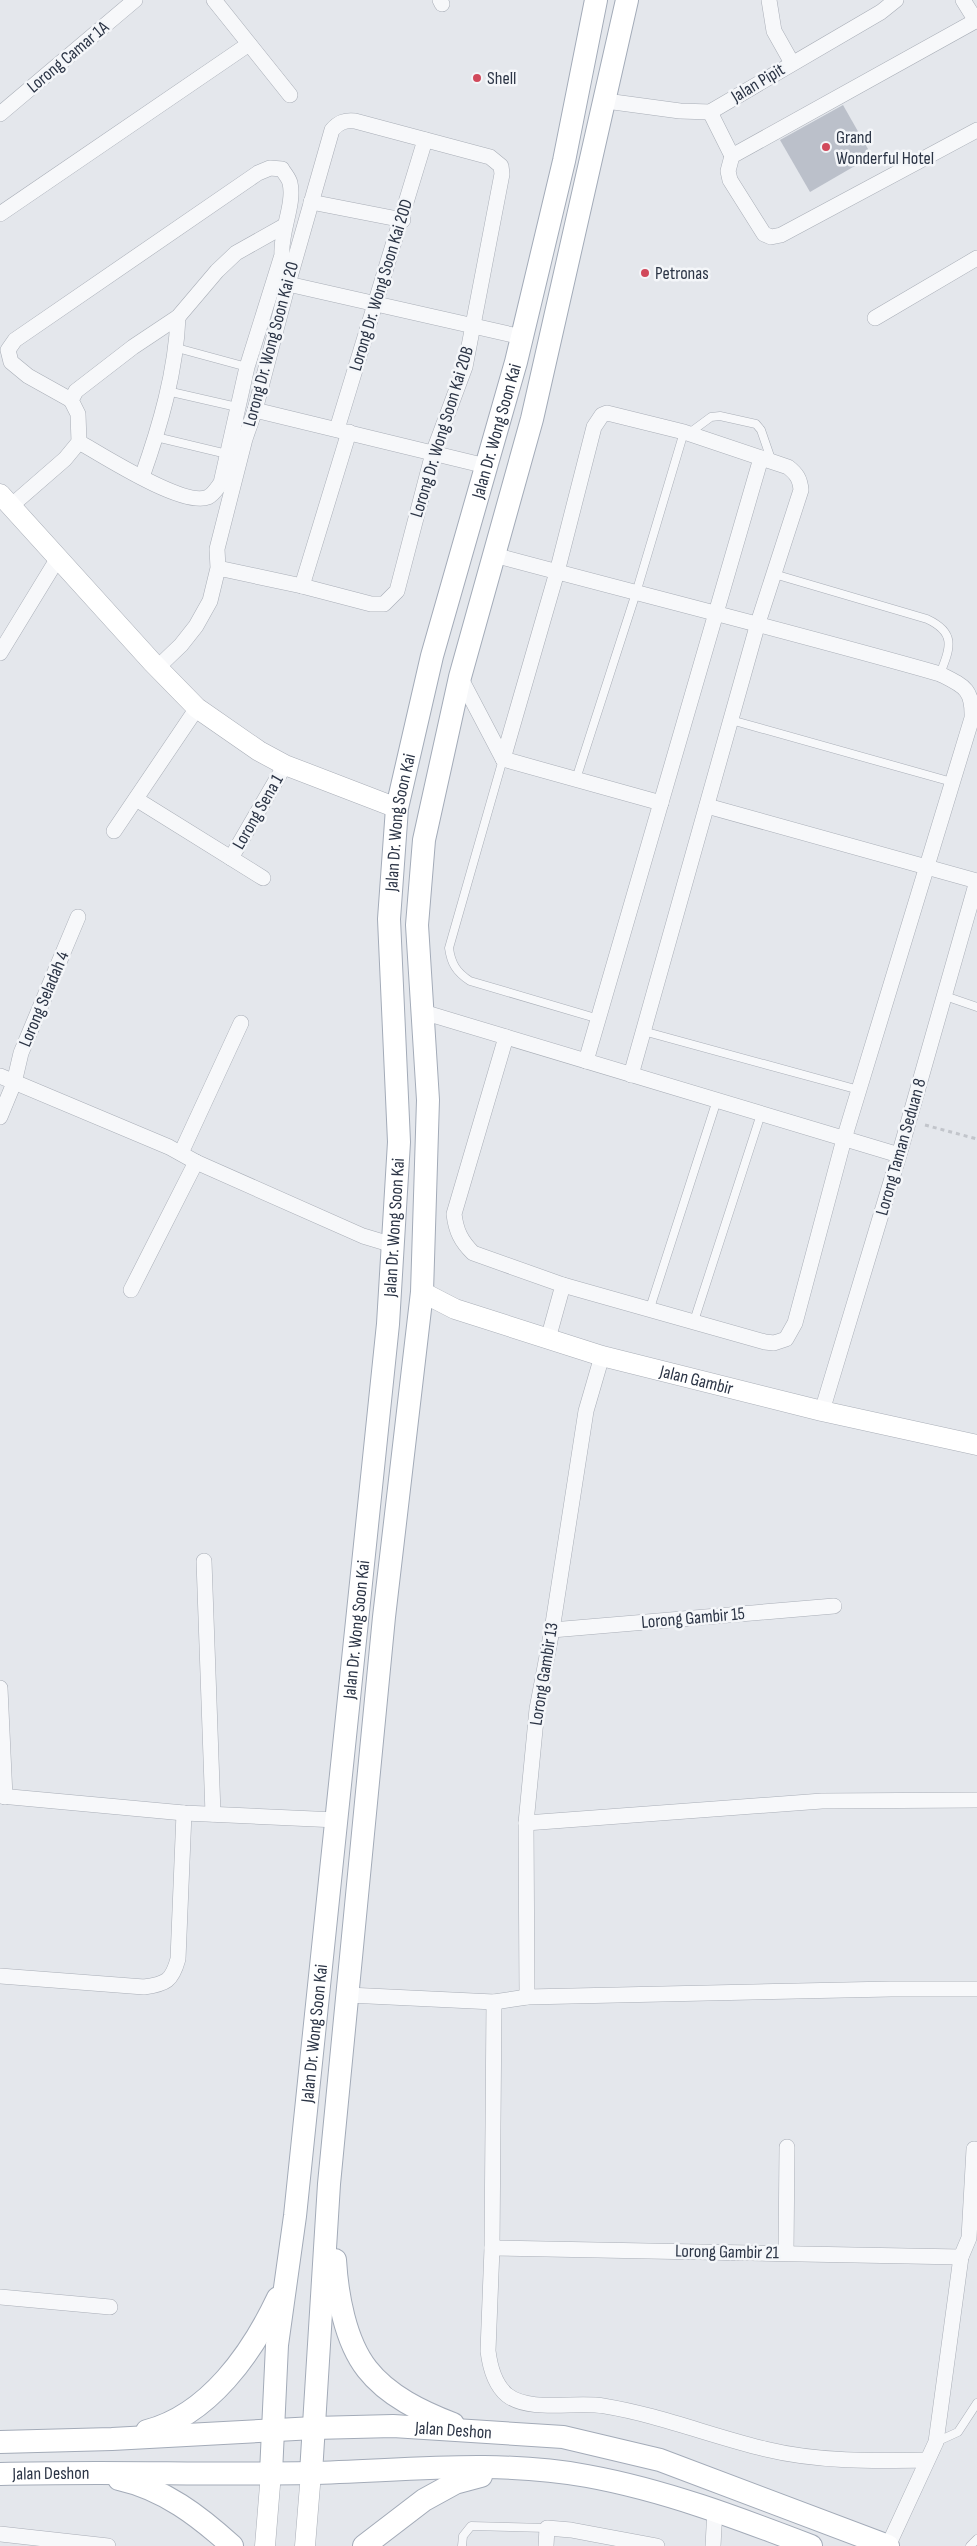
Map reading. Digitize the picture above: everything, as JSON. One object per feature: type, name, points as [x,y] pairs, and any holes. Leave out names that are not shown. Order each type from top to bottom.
[{"type":"main road","name":"Jalan Dr. Wong Soon Kai","points":[[271,2474],[277,2345],[286,2280],[337,1820],[388,1324],[399,1142],[390,919],[397,808],[432,656],[522,336],[564,161],[596,0]]},
{"type":"main road","name":"Jalan Dr. Wong Soon Kai","points":[[311,2473],[329,2184],[384,1617],[422,1292],[428,1100],[417,925],[424,840],[460,677],[532,419],[606,101],[627,0]]},
{"type":"main road","points":[[329,2184],[336,2280],[348,2328],[367,2369],[404,2400],[432,2416],[468,2430]]},
{"type":"main road","points":[[112,2440],[164,2426],[208,2397],[244,2356],[260,2332],[286,2280]]},
{"type":"main road","name":"Jalan Deshon","points":[[0,2442],[112,2440],[272,2432],[314,2428],[393,2426],[563,2437],[660,2460],[888,2546]]},
{"type":"main road","points":[[364,2546],[424,2500],[455,2483],[511,2468]]},
{"type":"main road","name":"Jalan Deshon","points":[[0,2474],[87,2471],[271,2474],[511,2468],[586,2476],[715,2509],[812,2546]]},
{"type":"main road","points":[[87,2471],[138,2483],[176,2501],[211,2527],[232,2546]]},
{"type":"street","name":"Lorong Camar 1A","points":[[0,114],[135,0]]},
{"type":"street","points":[[214,0],[290,94]]},
{"type":"street","points":[[769,0],[774,31],[792,63]]},
{"type":"street","name":"Jalan Pipit","points":[[606,101],[680,112],[710,112],[881,12],[896,0]]},
{"type":"street","points":[[732,156],[977,20],[963,0]]},
{"type":"street","points":[[2,208],[249,44]]},
{"type":"street","points":[[710,112],[732,156],[728,171],[730,180],[764,234],[771,237],[781,235],[976,134]]},
{"type":"street","name":"Lorong Dr. Wong Soon Kai 20","points":[[157,668],[181,645],[196,626],[210,601],[218,568],[218,549],[245,439],[255,410],[329,138],[337,124],[347,120],[425,140]]},
{"type":"street","name":"Lorong Dr. Wong Soon Kai 20B","points":[[302,586],[371,604],[384,604],[397,591],[433,453],[465,367],[501,181],[501,166],[490,157],[425,140]]},
{"type":"street","name":"Lorong Dr. Wong Soon Kai 20D","points":[[302,586],[375,302],[402,220],[425,140]]},
{"type":"street","points":[[79,442],[164,489],[192,498],[208,497],[221,482],[248,367],[280,263],[284,226],[290,197],[290,182],[282,169],[270,168],[258,173],[15,340],[8,350],[11,362],[28,376],[71,400],[78,414],[79,442],[65,459],[5,500],[157,668],[197,708],[258,751],[285,765],[397,808]]},
{"type":"street","points":[[311,202],[402,220]]},
{"type":"street","points":[[71,400],[86,383],[178,317],[217,270],[236,254],[284,226]]},
{"type":"street","points":[[875,318],[977,258]]},
{"type":"street","points":[[288,284],[375,302],[472,327],[522,336]]},
{"type":"street","points":[[142,477],[156,437],[177,348],[178,317]]},
{"type":"street","points":[[255,410],[486,466]]},
{"type":"street","points":[[503,759],[557,572],[594,427],[602,415],[607,413],[686,433],[788,467],[795,472],[800,479],[801,490],[758,623],[631,1075]]},
{"type":"street","points":[[586,1061],[716,614],[767,460]]},
{"type":"street","points":[[494,555],[716,614],[758,623],[940,674],[962,685],[973,700],[972,718],[844,1138],[790,1335],[781,1342],[765,1342],[563,1285],[473,1253],[459,1237],[454,1214],[506,1037]]},
{"type":"street","points":[[0,653],[58,558]]},
{"type":"street","points":[[218,568],[302,586]]},
{"type":"street","points":[[460,677],[503,759],[661,803]]},
{"type":"street","points":[[114,832],[197,708]]},
{"type":"street","name":"Lorong Sena 1","points":[[231,858],[285,765]]},
{"type":"street","points":[[136,799],[263,878]]},
{"type":"street","points":[[707,806],[977,881]]},
{"type":"street","name":"Lorong Taman Seduan 8","points":[[822,1411],[899,1155],[944,996],[974,902],[977,881]]},
{"type":"street","name":"Lorong Seladah 4","points":[[0,1117],[14,1083],[21,1053],[78,917]]},
{"type":"street","points":[[422,1012],[899,1155]]},
{"type":"street","points":[[181,1152],[242,1023]]},
{"type":"street","points":[[0,1076],[181,1152],[196,1162],[363,1236],[393,1245]]},
{"type":"street","points":[[131,1290],[196,1162]]},
{"type":"street","points":[[548,1339],[563,1285]]},
{"type":"street","name":"Jalan Gambir","points":[[422,1292],[455,1309],[602,1356],[822,1411],[977,1446]]},
{"type":"street","name":"Lorong Gambir 13","points":[[527,1997],[526,1823],[537,1709],[552,1630],[586,1411],[602,1356]]},
{"type":"street","points":[[204,1561],[213,1814]]},
{"type":"street","name":"Lorong Gambir 15","points":[[552,1630],[834,1606]]},
{"type":"street","points":[[0,1688],[2,1797],[213,1814],[337,1820]]},
{"type":"street","points":[[526,1823],[822,1801],[977,1800]]},
{"type":"street","points":[[0,1976],[144,1987],[166,1982],[174,1973],[178,1959],[184,1812]]},
{"type":"street","points":[[348,1995],[494,2002],[527,1997],[891,1989],[977,1989]]},
{"type":"street","points":[[494,2002],[489,2359],[496,2381],[508,2396],[524,2402],[541,2404],[603,2406],[711,2433],[765,2449],[814,2458],[882,2461],[927,2460]]},
{"type":"street","points":[[786,2253],[787,2147]]},
{"type":"street","points":[[888,2546],[936,2442],[961,2257],[968,2238],[974,2149]]},
{"type":"street","name":"Lorong Gambir 21","points":[[492,2248],[961,2257]]},
{"type":"street","points":[[0,2297],[110,2307]]},
{"type":"street","points":[[305,2546],[311,2473]]},
{"type":"street","points":[[264,2546],[271,2474]]},
{"type":"street","points":[[713,2546],[715,2509]]},
{"type":"street","points":[[546,2546],[547,2528],[571,2530],[657,2546]]},
{"type":"street","points":[[0,2534],[100,2543],[108,2546]]},
{"type":"lane","points":[[177,348],[248,367]]},
{"type":"lane","points":[[167,391],[238,407]]},
{"type":"lane","points":[[576,779],[686,433],[711,417],[720,416],[756,424],[761,430],[767,460]]},
{"type":"lane","points":[[156,437],[227,454]]},
{"type":"lane","points":[[774,574],[927,619],[939,625],[947,634],[949,648],[940,674]]},
{"type":"lane","points":[[731,720],[952,782]]},
{"type":"lane","points":[[503,759],[449,948],[451,960],[458,973],[470,980],[599,1019]]},
{"type":"lane","points":[[944,996],[977,1007]]},
{"type":"lane","points":[[643,1030],[859,1090]]},
{"type":"lane","points":[[650,1308],[717,1100]]},
{"type":"lane","points":[[694,1322],[761,1114]]},
{"type":"lane","points":[[936,2442],[958,2432],[977,2403]]},
{"type":"lane","points":[[462,2546],[463,2536],[471,2526],[547,2528]]},
{"type":"lane","points":[[970,2546],[977,2539]]},
{"type":"path","points":[[909,1120],[977,1139]]},
{"type":"building","name":"Grand Wonderful Hotel","points":[[843,105],[872,156],[810,192],[780,140]]},
{"type":"place","name":"Shell","points":[[477,78]]},
{"type":"place","name":"Grand Wonderful Hotel","points":[[826,147]]},
{"type":"place","name":"Petronas","points":[[645,273]]}]
